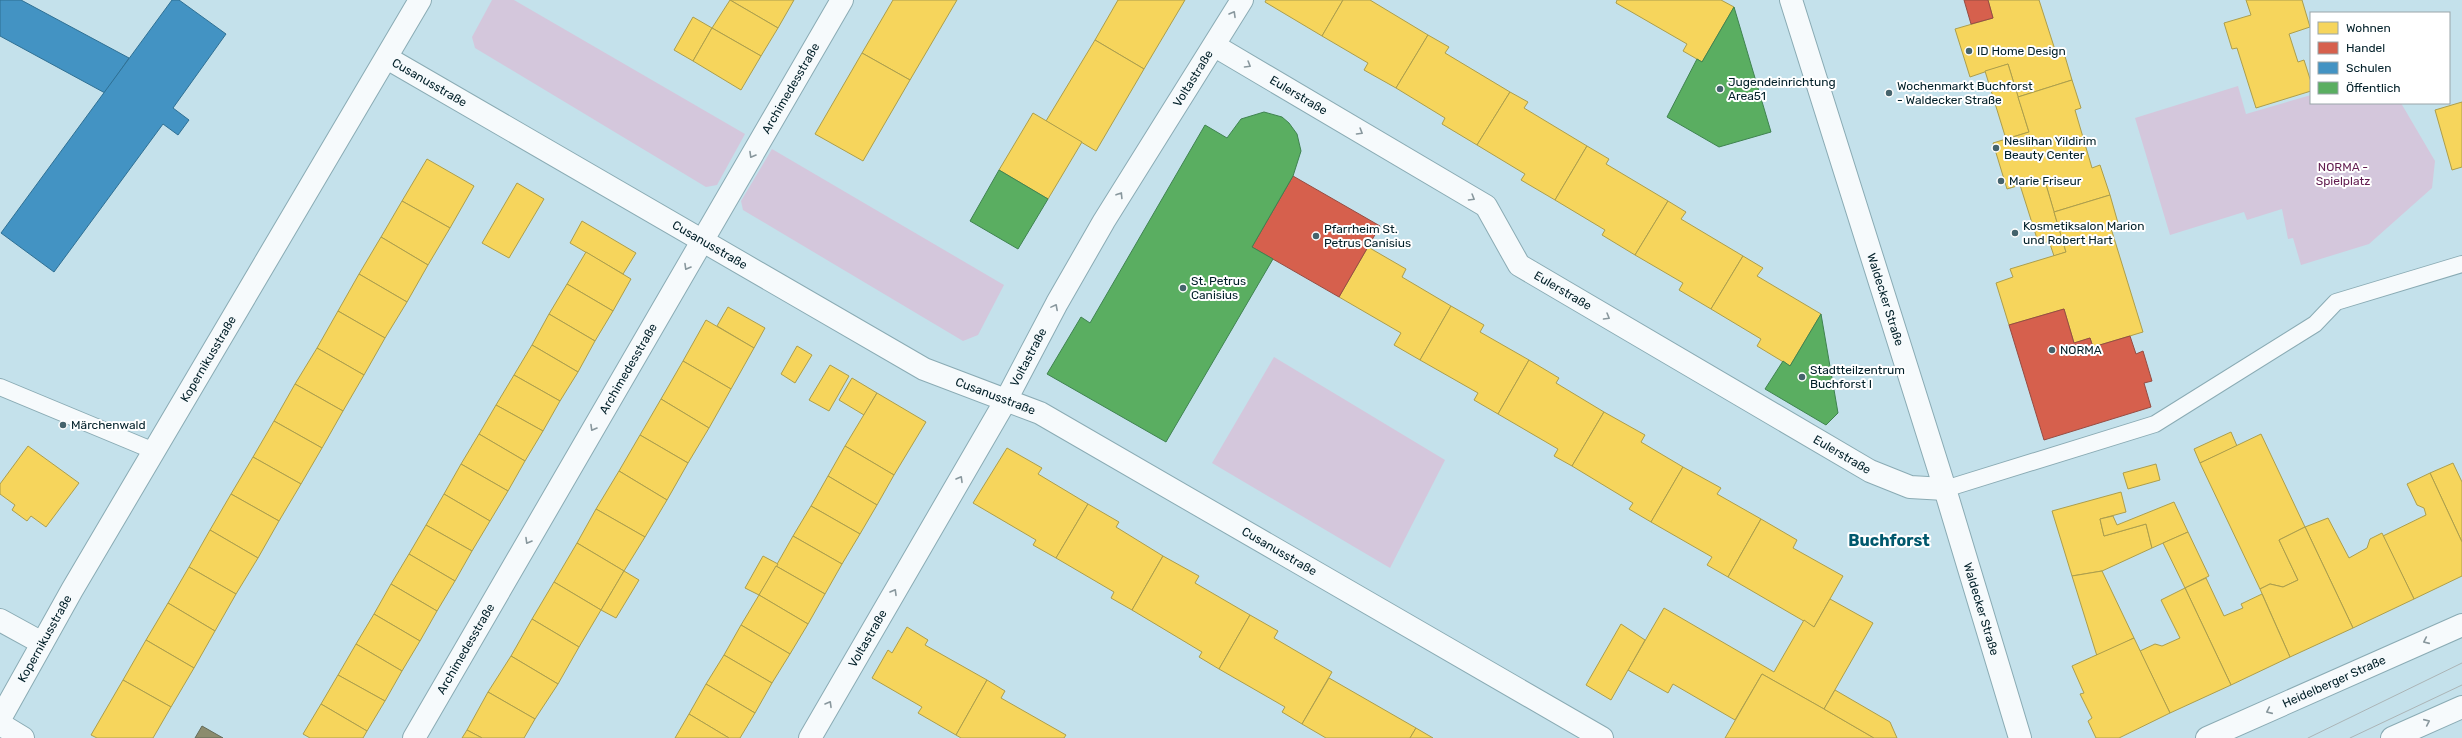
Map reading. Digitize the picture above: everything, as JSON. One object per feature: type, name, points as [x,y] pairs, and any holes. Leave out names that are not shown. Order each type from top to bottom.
[{"type":"street","name":"Kopernikusstraße","points":[[0,719],[154,451],[420,0]]},
{"type":"street","name":"Archimedesstraße","points":[[414,738],[842,0]]},
{"type":"street","name":"Voltastraße","points":[[810,738],[1006,400],[1057,303],[1104,221],[1215,46],[1242,0]]},
{"type":"street","name":"Waldecker Straße","points":[[1791,0],[1945,489],[2020,738]]},
{"type":"street","name":"Eulerstraße","points":[[1215,46],[1486,206],[1519,265],[1870,471],[1910,487],[1945,489]]},
{"type":"street","name":"Cusanusstraße","points":[[386,58],[924,369],[1040,413],[1602,738]]},
{"type":"street","points":[[0,620],[42,644]]},
{"type":"street","name":"Heidelberger Straße","points":[[2207,738],[2462,625]]},
{"type":"street","points":[[2392,738],[2462,706]]},
{"type":"street","points":[[0,724],[23,738]]},
{"type":"lane","points":[[1945,489],[2155,424],[2315,324],[2336,302],[2462,264]]},
{"type":"lane","points":[[0,387],[154,451]]},
{"type":"green space","points":[[492,0],[514,0],[745,134],[717,185],[706,187],[475,48],[472,37]]},
{"type":"green space","name":"NORMA - Spielplatz","points":[[2238,86],[2246,114],[2310,95],[2310,104],[2402,104],[2435,161],[2432,188],[2369,244],[2301,265],[2293,238],[2288,239],[2282,209],[2247,220],[2244,212],[2170,235],[2135,118]]},
{"type":"green space","points":[[772,149],[1004,285],[978,335],[963,341],[743,210],[741,201]]},
{"type":"green space","points":[[1274,357],[1445,460],[1390,568],[1212,463]]},
{"type":"building: Wohnen","points":[[730,0],[794,0],[778,28]]},
{"type":"building: Wohnen","points":[[730,0],[778,28],[761,56],[712,28]]},
{"type":"building: Wohnen","points":[[893,0],[957,0],[910,80],[862,53]]},
{"type":"building: Wohnen","points":[[1118,0],[1185,0],[1144,69],[1095,40]]},
{"type":"building: Wohnen","points":[[1266,0],[1343,0],[1322,36],[1265,2]]},
{"type":"building: Wohnen","points":[[1343,0],[1370,0],[1428,35],[1396,88],[1364,70],[1368,63],[1322,36]]},
{"type":"building: Wohnen","points":[[1617,0],[1721,0],[1734,7],[1702,62],[1683,51],[1687,44],[1616,3]]},
{"type":"building: Wohnen","points":[[1988,0],[2039,0],[2057,56],[2064,53],[2072,80],[2018,97],[2008,64],[1970,77],[1955,29],[1993,18]]},
{"type":"building: Wohnen","points":[[2246,0],[2302,0],[2310,27],[2289,34],[2298,62],[2304,60],[2310,79],[2310,91],[2256,108],[2237,48],[2232,49],[2224,23],[2251,15]]},
{"type":"building: Wohnen","points":[[693,17],[712,28],[693,61],[674,50]]},
{"type":"building: Wohnen","points":[[712,28],[761,56],[741,90],[693,61]]},
{"type":"building: Wohnen","points":[[1428,35],[1449,47],[1445,53],[1510,92],[1477,145],[1442,124],[1445,118],[1396,88]]},
{"type":"building: Wohnen","points":[[1095,40],[1144,69],[1096,151],[1046,121]]},
{"type":"building: Wohnen","points":[[862,53],[910,80],[863,161],[815,134]]},
{"type":"building: Wohnen","points":[[2008,64],[2029,132],[2006,139],[1985,71]]},
{"type":"building: Wohnen","points":[[2072,80],[2081,108],[2075,110],[2092,168],[2100,165],[2110,195],[2054,212],[2044,178],[2007,189],[1993,143],[2029,132],[2018,97]]},
{"type":"building: Wohnen","points":[[1510,92],[1528,102],[1524,108],[1587,146],[1555,200],[1521,180],[1525,174],[1477,145]]},
{"type":"building: Wohnen","points":[[2462,102],[2462,167],[2452,170],[2435,110]]},
{"type":"building: Wohnen","points":[[1033,113],[1082,142],[1048,199],[999,170]]},
{"type":"building: Wohnen","points":[[1587,146],[1609,159],[1606,164],[1668,201],[1635,255],[1602,235],[1605,230],[1555,200]]},
{"type":"building: Wohnen","points":[[427,159],[474,186],[450,228],[402,201]]},
{"type":"building: Wohnen","points":[[2044,178],[2066,252],[2054,256],[2049,241],[2039,245],[2020,185]]},
{"type":"building: Wohnen","points":[[517,183],[544,199],[509,258],[482,243]]},
{"type":"building: Wohnen","points":[[2110,195],[2118,223],[2110,225],[2143,332],[2093,347],[2090,338],[2074,343],[2064,309],[2009,325],[1996,283],[2013,277],[2010,269],[2066,252],[2054,212]]},
{"type":"building: Wohnen","points":[[402,201],[450,228],[428,265],[381,237]]},
{"type":"building: Wohnen","points":[[1668,201],[1686,212],[1681,219],[1743,256],[1711,309],[1679,290],[1683,283],[1635,255]]},
{"type":"building: Wohnen","points":[[582,221],[636,253],[623,274],[570,243]]},
{"type":"building: Wohnen","points":[[381,237],[428,265],[407,302],[359,274]]},
{"type":"building: Wohnen","points":[[1368,247],[1406,269],[1402,277],[1451,306],[1420,360],[1394,345],[1401,333],[1339,297]]},
{"type":"building: Wohnen","points":[[586,252],[631,279],[613,311],[567,284]]},
{"type":"building: Wohnen","points":[[1743,256],[1763,268],[1757,276],[1821,314],[1790,366],[1757,346],[1761,339],[1711,309]]},
{"type":"building: Wohnen","points":[[359,274],[407,302],[385,338],[338,311]]},
{"type":"building: Wohnen","points":[[567,284],[613,311],[595,341],[549,314]]},
{"type":"building: Wohnen","points":[[1451,306],[1484,325],[1480,332],[1529,360],[1498,414],[1474,400],[1478,393],[1420,360]]},
{"type":"building: Wohnen","points":[[728,307],[765,328],[754,348],[717,326]]},
{"type":"building: Wohnen","points":[[338,311],[385,338],[364,375],[317,348]]},
{"type":"building: Wohnen","points":[[549,314],[595,341],[578,372],[532,345]]},
{"type":"building: Wohnen","points":[[706,320],[754,348],[731,389],[683,361]]},
{"type":"building: Wohnen","points":[[532,345],[578,372],[560,401],[514,375]]},
{"type":"building: Wohnen","points":[[797,346],[812,355],[795,383],[781,374]]},
{"type":"building: Wohnen","points":[[317,348],[364,375],[343,411],[295,384]]},
{"type":"building: Wohnen","points":[[1529,360],[1559,378],[1556,383],[1604,412],[1572,466],[1554,456],[1558,449],[1498,414]]},
{"type":"building: Wohnen","points":[[683,361],[731,389],[709,428],[661,399]]},
{"type":"building: Wohnen","points":[[830,365],[849,376],[829,411],[809,400]]},
{"type":"building: Wohnen","points":[[514,375],[560,401],[543,431],[496,405]]},
{"type":"building: Wohnen","points":[[852,378],[877,393],[864,415],[839,400]]},
{"type":"building: Wohnen","points":[[295,384],[343,411],[322,448],[274,421]]},
{"type":"building: Wohnen","points":[[877,393],[926,422],[894,475],[845,446]]},
{"type":"building: Wohnen","points":[[661,399],[709,428],[688,463],[640,435]]},
{"type":"building: Wohnen","points":[[496,405],[543,431],[525,461],[479,434]]},
{"type":"building: Wohnen","points":[[1604,412],[1645,435],[1641,442],[1683,467],[1651,522],[1629,509],[1633,503],[1572,466]]},
{"type":"building: Wohnen","points":[[274,421],[322,448],[301,484],[253,457]]},
{"type":"building: Wohnen","points":[[2231,432],[2237,446],[2200,463],[2194,449]]},
{"type":"building: Wohnen","points":[[479,434],[525,461],[508,491],[461,464]]},
{"type":"building: Wohnen","points":[[2261,434],[2305,527],[2279,540],[2298,580],[2283,587],[2270,584],[2260,589],[2200,463]]},
{"type":"building: Wohnen","points":[[640,435],[688,463],[667,500],[619,471]]},
{"type":"building: Wohnen","points":[[28,446],[79,483],[46,527],[31,516],[27,521],[12,510],[15,505],[0,494],[0,484]]},
{"type":"building: Wohnen","points":[[845,446],[894,475],[877,505],[828,476]]},
{"type":"building: Wohnen","points":[[1007,448],[1042,468],[1038,474],[1088,504],[1056,558],[1033,545],[1036,540],[973,503]]},
{"type":"building: Wohnen","points":[[253,457],[301,484],[279,521],[231,494]]},
{"type":"building: Wohnen","points":[[2453,463],[2462,482],[2462,542],[2430,473]]},
{"type":"building: Wohnen","points":[[461,464],[508,491],[490,521],[444,494]]},
{"type":"building: Wohnen","points":[[2156,464],[2160,480],[2128,489],[2123,473]]},
{"type":"building: Wohnen","points":[[1683,467],[1721,488],[1717,494],[1761,519],[1728,577],[1707,565],[1712,557],[1651,522]]},
{"type":"building: Wohnen","points":[[619,471],[667,500],[645,537],[596,509]]},
{"type":"building: Wohnen","points":[[2430,473],[2462,542],[2462,576],[2414,599],[2383,536],[2426,515],[2424,508],[2417,505],[2407,484]]},
{"type":"building: Wohnen","points":[[828,476],[877,505],[860,534],[811,506]]},
{"type":"building: Wohnen","points":[[2121,492],[2126,512],[2100,519],[2104,536],[2146,524],[2152,548],[2102,571],[2072,576],[2052,511]]},
{"type":"building: Wohnen","points":[[231,494],[279,521],[258,558],[210,530]]},
{"type":"building: Wohnen","points":[[444,494],[490,521],[472,551],[426,525]]},
{"type":"building: Wohnen","points":[[2174,502],[2188,532],[2152,548],[2146,524],[2104,536],[2100,519],[2113,516],[2117,525]]},
{"type":"building: Wohnen","points":[[1088,504],[1119,522],[1116,527],[1163,556],[1132,610],[1111,598],[1114,592],[1056,558]]},
{"type":"building: Wohnen","points":[[811,506],[860,534],[842,564],[793,536]]},
{"type":"building: Wohnen","points":[[596,509],[645,537],[624,571],[577,543]]},
{"type":"building: Wohnen","points":[[2328,518],[2349,558],[2367,548],[2370,539],[2382,533],[2414,599],[2353,628],[2305,527]]},
{"type":"building: Wohnen","points":[[1761,519],[1797,540],[1793,548],[1843,576],[1814,627],[1728,577]]},
{"type":"building: Wohnen","points":[[426,525],[472,551],[455,581],[409,554]]},
{"type":"building: Wohnen","points":[[2305,527],[2353,628],[2290,657],[2260,589],[2270,584],[2283,587],[2298,580],[2279,540]]},
{"type":"building: Wohnen","points":[[210,530],[258,558],[236,594],[189,567]]},
{"type":"building: Wohnen","points":[[2188,532],[2209,576],[2185,588],[2163,543]]},
{"type":"building: Wohnen","points":[[793,536],[842,564],[825,594],[776,566]]},
{"type":"building: Wohnen","points":[[577,543],[624,571],[601,610],[554,582]]},
{"type":"building: Wohnen","points":[[409,554],[455,581],[437,611],[391,584]]},
{"type":"building: Wohnen","points":[[763,556],[778,564],[759,595],[745,588]]},
{"type":"building: Wohnen","points":[[1163,556],[1199,576],[1195,583],[1250,615],[1219,669],[1199,657],[1202,652],[1132,610]]},
{"type":"building: Wohnen","points":[[776,566],[825,594],[808,624],[759,595]]},
{"type":"building: Wohnen","points":[[189,567],[236,594],[215,631],[168,603]]},
{"type":"building: Wohnen","points":[[624,571],[639,580],[616,618],[601,610]]},
{"type":"building: Wohnen","points":[[2102,571],[2134,638],[2097,656],[2072,576]]},
{"type":"building: Wohnen","points":[[2206,578],[2224,616],[2243,608],[2241,604],[2262,594],[2290,657],[2231,685],[2185,588]]},
{"type":"building: Wohnen","points":[[554,582],[601,610],[579,647],[532,619]]},
{"type":"building: Wohnen","points":[[391,584],[437,611],[420,641],[374,614]]},
{"type":"building: Wohnen","points":[[2185,588],[2231,685],[2170,713],[2140,651],[2155,644],[2162,646],[2180,638],[2161,600]]},
{"type":"building: Wohnen","points":[[759,595],[808,624],[790,654],[741,625]]},
{"type":"building: Wohnen","points":[[1830,599],[1873,623],[1824,709],[1762,674],[1735,720],[1673,684],[1668,693],[1628,670],[1664,608],[1774,672],[1804,620],[1814,627]]},
{"type":"building: Wohnen","points":[[168,603],[215,631],[194,668],[146,640]]},
{"type":"building: Wohnen","points":[[374,614],[420,641],[402,671],[356,644]]},
{"type":"building: Wohnen","points":[[1250,615],[1278,631],[1274,638],[1332,672],[1302,724],[1282,712],[1285,707],[1219,669]]},
{"type":"building: Wohnen","points":[[532,619],[579,647],[558,684],[511,656]]},
{"type":"building: Wohnen","points":[[1621,624],[1645,640],[1611,700],[1586,685]]},
{"type":"building: Wohnen","points":[[741,625],[790,654],[772,683],[724,655]]},
{"type":"building: Wohnen","points":[[907,627],[928,640],[925,645],[987,680],[956,735],[918,713],[922,707],[872,678],[888,650],[892,653]]},
{"type":"building: Wohnen","points":[[2134,638],[2170,713],[2119,738],[2096,738],[2088,721],[2092,718],[2080,694],[2084,693],[2072,666]]},
{"type":"building: Wohnen","points":[[146,640],[194,668],[171,707],[123,680]]},
{"type":"building: Wohnen","points":[[356,644],[402,671],[385,701],[338,675]]},
{"type":"building: Wohnen","points":[[724,655],[772,683],[755,713],[706,684]]},
{"type":"building: Wohnen","points":[[511,656],[558,684],[535,719],[488,692]]},
{"type":"building: Wohnen","points":[[1762,674],[1824,709],[1874,738],[1725,738]]},
{"type":"building: Wohnen","points":[[338,675],[385,701],[367,731],[321,704]]},
{"type":"building: Wohnen","points":[[1329,678],[1416,728],[1410,738],[1326,738],[1302,724]]},
{"type":"building: Wohnen","points":[[123,680],[171,707],[153,738],[97,738],[91,735]]},
{"type":"building: Wohnen","points":[[987,680],[1005,691],[1001,698],[1066,735],[1064,738],[961,738],[956,735]]},
{"type":"building: Wohnen","points":[[706,684],[755,713],[740,738],[729,738],[689,714]]},
{"type":"building: Wohnen","points":[[1835,690],[1890,722],[1897,738],[1874,738],[1824,709]]},
{"type":"building: Wohnen","points":[[488,692],[535,719],[524,738],[482,738],[467,730]]},
{"type":"building: Wohnen","points":[[321,704],[367,731],[363,738],[310,738],[303,734]]},
{"type":"building: Wohnen","points":[[689,714],[729,738],[675,738]]},
{"type":"building: Wohnen","points":[[1416,728],[1433,738],[1410,738]]},
{"type":"building: Wohnen","points":[[467,730],[482,738],[462,738]]},
{"type":"building: Handel","points":[[1964,0],[1988,0],[1993,18],[1971,24]]},
{"type":"building: Handel","name":"Pfarrheim St. Petrus Canisius","points":[[1293,176],[1380,226],[1339,297],[1252,247]]},
{"type":"building: Handel","points":[[2064,309],[2074,343],[2090,338],[2093,347],[2130,336],[2136,354],[2143,351],[2152,381],[2144,383],[2151,407],[2044,440],[2009,325]]},
{"type":"building: Schulen","points":[[0,0],[21,0],[129,58],[105,93],[0,36]]},
{"type":"building: Schulen","points":[[172,0],[179,0],[226,34],[173,108],[189,120],[178,135],[163,124],[54,272],[1,233]]},
{"type":"building: Öffentlich","name":"Jugendeinrichtung Area51","points":[[1734,7],[1771,132],[1719,147],[1667,117],[1697,59],[1702,62]]},
{"type":"building: Öffentlich","name":"St. Petrus Canisius","points":[[1264,112],[1282,117],[1289,123],[1297,134],[1301,151],[1293,176],[1252,247],[1273,259],[1166,442],[1047,374],[1081,317],[1090,323],[1205,125],[1227,138],[1241,119]]},
{"type":"building: Öffentlich","points":[[999,170],[1048,199],[1018,249],[970,221]]},
{"type":"building: Öffentlich","name":"Stadtteilzentrum Buchforst I","points":[[1821,314],[1838,413],[1826,425],[1765,389],[1783,361],[1790,366]]},
{"type":"building: Industrie","points":[[202,726],[223,738],[195,738]]},
{"type":"tram line","points":[[2308,738],[2462,663]]},
{"type":"tram line","points":[[2350,738],[2462,685]]},
{"type":"place","name":"ID Home Design","points":[[1969,51]]},
{"type":"place","name":"Jugendeinrichtung Area51","points":[[1720,89]]},
{"type":"place","name":"Wochenmarkt Buchforst - Waldecker Straße","points":[[1889,93]]},
{"type":"place","name":"Neslihan Yildirim Beauty Center","points":[[1996,148]]},
{"type":"place","name":"Marie Friseur","points":[[2001,181]]},
{"type":"place","name":"Kosmetiksalon Marion und Robert Hart","points":[[2015,233]]},
{"type":"place","name":"Pfarrheim St. Petrus Canisius","points":[[1316,236]]},
{"type":"place","name":"St. Petrus Canisius","points":[[1183,288]]},
{"type":"place","name":"NORMA","points":[[2052,350]]},
{"type":"place","name":"Stadtteilzentrum Buchforst I","points":[[1802,377]]},
{"type":"place","name":"Märchenwald","points":[[63,425]]},
{"type":"district","name":"Buchforst","points":[[1889,540]]}]
